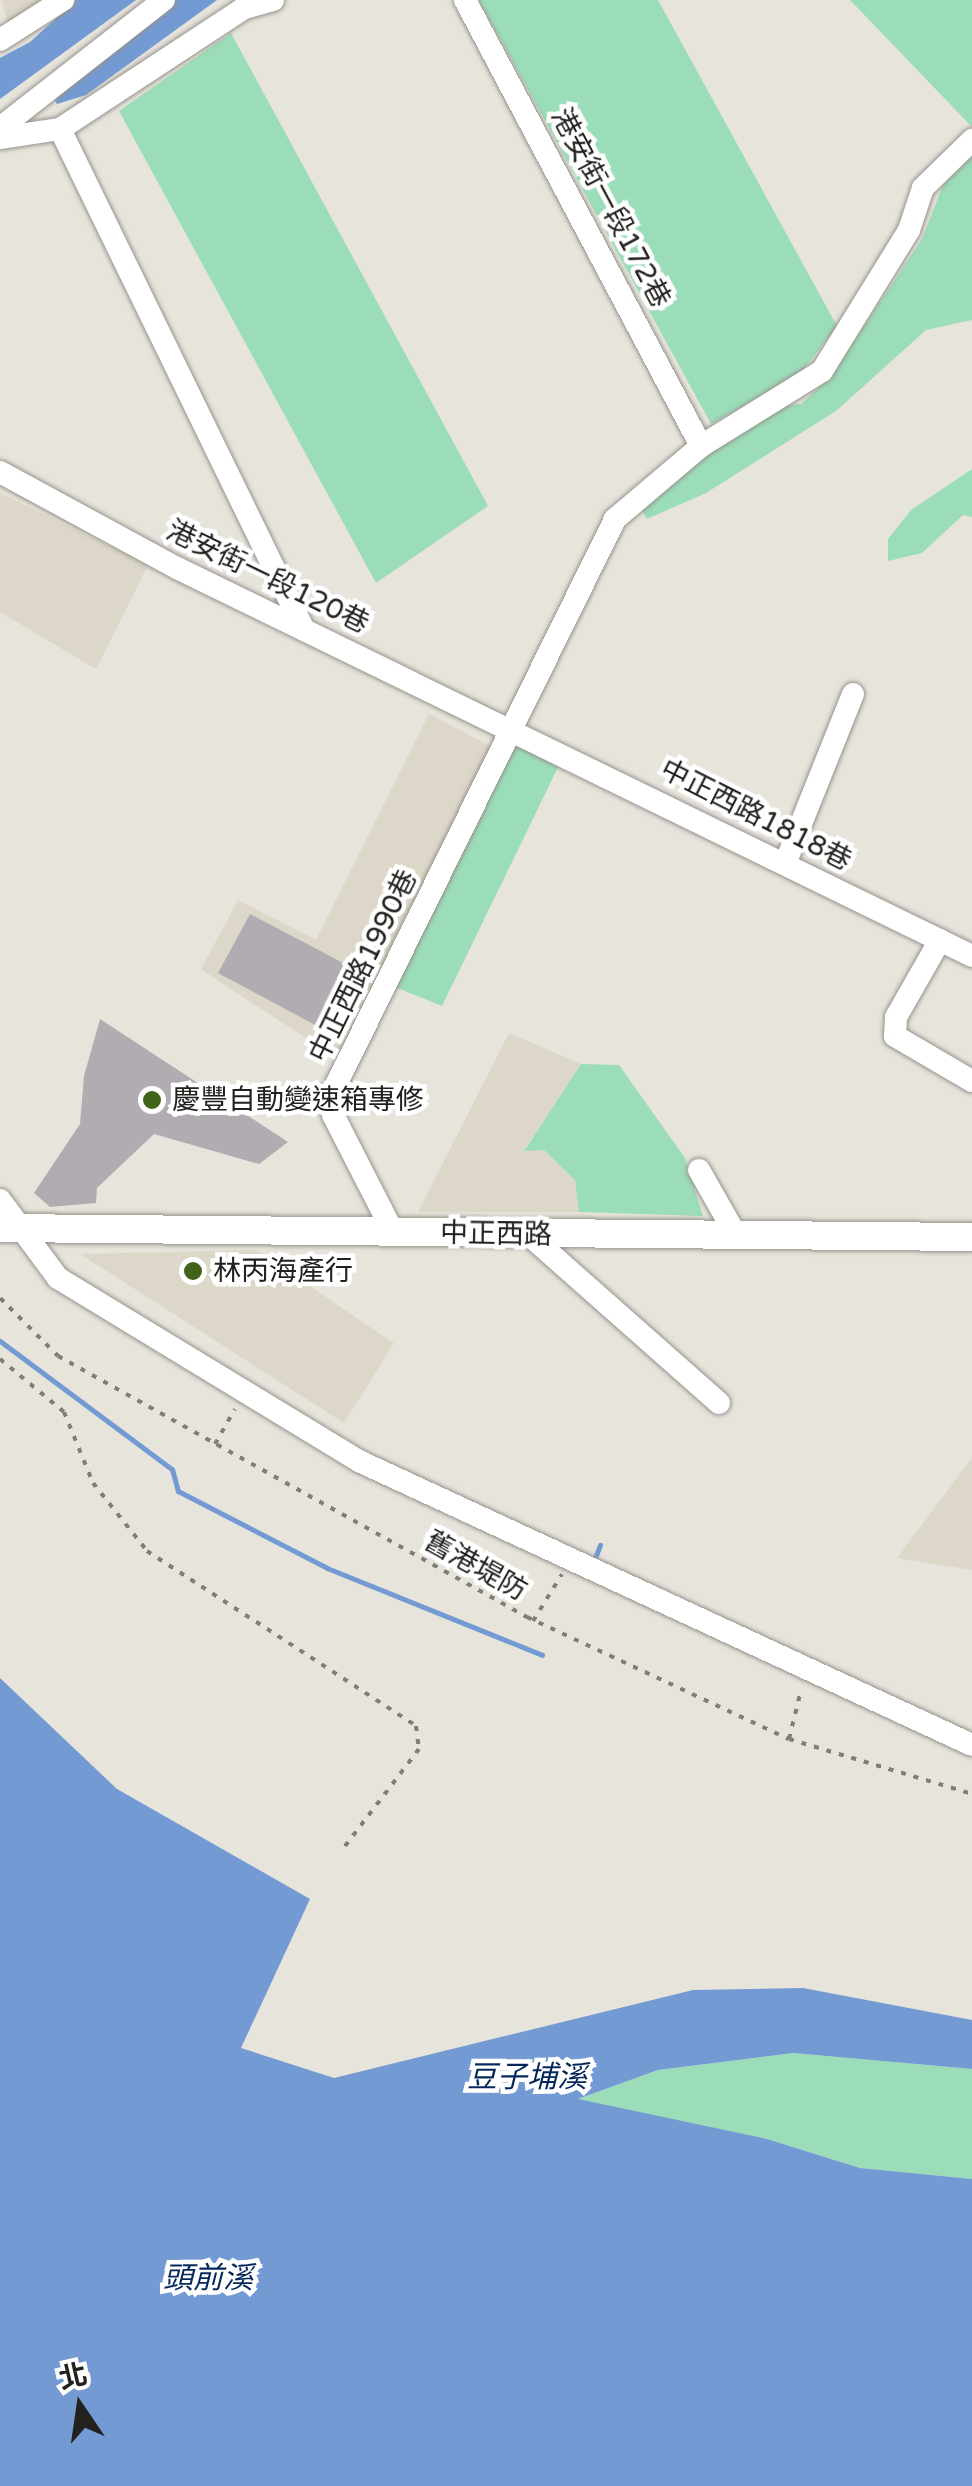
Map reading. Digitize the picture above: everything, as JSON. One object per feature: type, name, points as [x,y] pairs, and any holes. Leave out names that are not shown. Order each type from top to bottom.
[{"type":"main road","name":"中正西路","points":[[10,1228],[972,1237]]},
{"type":"street","points":[[0,40],[64,0]]},
{"type":"street","points":[[0,128],[164,0]]},
{"type":"street","points":[[0,138],[60,129],[244,8],[273,0]]},
{"type":"street","name":"港安街一段172巷","points":[[466,0],[701,446]]},
{"type":"street","points":[[60,129],[304,630]]},
{"type":"street","points":[[514,727],[624,506],[701,446],[822,372],[909,230],[923,188],[972,140]]},
{"type":"street","name":"港安街一段120巷","points":[[0,472],[304,630],[514,727]]},
{"type":"street","points":[[785,864],[853,694]]},
{"type":"street","name":"中正西路1818巷","points":[[514,727],[972,956]]},
{"type":"street","name":"中正西路1990巷","points":[[393,1232],[333,1115],[330,1097],[514,727]]},
{"type":"street","points":[[940,940],[896,1017],[895,1036],[972,1081]]},
{"type":"street","points":[[699,1170],[736,1235]]},
{"type":"street","points":[[0,1200],[10,1228],[58,1278],[361,1462],[805,1673],[972,1745]]},
{"type":"street","points":[[528,1234],[719,1403]]},
{"type":"path","name":"舊港堤防","points":[[0,1298],[58,1356],[533,1620],[790,1738],[972,1794]]},
{"type":"path","points":[[0,1360],[64,1412],[94,1483],[146,1551],[416,1726],[419,1750],[342,1850]]},
{"type":"path","points":[[215,1444],[244,1392]]},
{"type":"path","points":[[533,1620],[570,1562]]},
{"type":"path","points":[[790,1738],[805,1673]]},
{"type":"shaded area","points":[[2,0],[51,0],[8,26]]},
{"type":"shaded area","points":[[0,493],[148,565],[96,669],[0,612]]},
{"type":"shaded area","points":[[429,714],[496,749],[340,1061],[201,969],[238,900],[316,940]]},
{"type":"shaded area","points":[[509,1033],[581,1064],[524,1150],[544,1150],[575,1180],[579,1212],[418,1212]]},
{"type":"shaded area","points":[[256,1250],[394,1343],[344,1423],[80,1254]]},
{"type":"shaded area","points":[[972,1458],[972,1570],[897,1558]]},
{"type":"green space","points":[[479,0],[658,0],[837,326],[800,374],[711,424]]},
{"type":"green space","points":[[850,0],[972,0],[972,127]]},
{"type":"green space","points":[[231,33],[488,506],[376,583],[119,111]]},
{"type":"green space","points":[[972,156],[972,320],[926,330],[836,411],[706,493],[647,519],[638,504],[772,407],[801,404],[832,375],[922,239],[943,185]]},
{"type":"green space","points":[[972,469],[972,517],[963,515],[922,553],[888,561],[888,539],[911,510]]},
{"type":"green space","points":[[516,735],[562,759],[442,1006],[390,985]]},
{"type":"green space","points":[[581,1064],[619,1065],[685,1158],[703,1216],[579,1212],[575,1180],[544,1150],[524,1151]]},
{"type":"green space","points":[[793,2053],[972,2069],[972,2179],[860,2168],[767,2139],[576,2100],[658,2070]]},
{"type":"water","points":[[76,0],[136,0],[0,99],[0,58],[30,42]]},
{"type":"water","points":[[167,0],[217,0],[86,95],[57,104],[49,90]]},
{"type":"water","name":"頭前溪","points":[[0,1678],[117,1789],[310,1899],[241,2048],[334,2078],[693,1990],[803,1988],[972,2020],[972,2069],[793,2053],[658,2070],[578,2099],[767,2139],[860,2168],[972,2179],[972,2486],[0,2486]]},
{"type":"building","points":[[250,914],[364,974],[332,1034],[218,973]]},
{"type":"building","name":"慶豐自動變速箱專修","points":[[100,1019],[288,1142],[259,1164],[154,1134],[97,1188],[96,1203],[50,1207],[34,1193],[80,1124],[84,1076]]},
{"type":"waterway","points":[[0,1341],[172,1469],[178,1491],[327,1568],[542,1655]]},
{"type":"waterway","points":[[595,1558],[600,1545]]},
{"type":"place","name":"慶豐自動變速箱專修","points":[[152,1100]]},
{"type":"place","name":"林丙海產行","points":[[193,1271]]},
{"type":"water label","name":"豆子埔溪","points":[[527,2078]]}]
